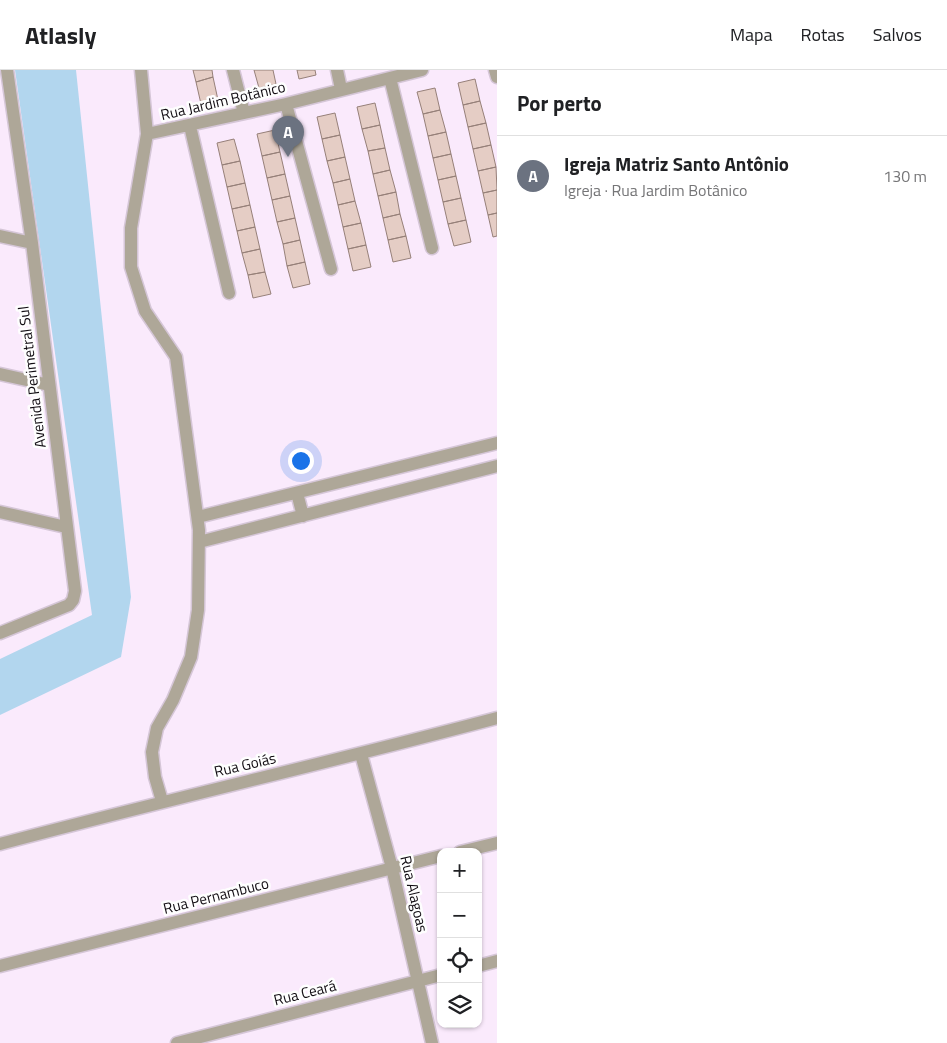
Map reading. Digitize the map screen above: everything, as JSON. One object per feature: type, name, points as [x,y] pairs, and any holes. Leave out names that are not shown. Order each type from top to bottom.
[{"type":"street","name":"Avenida Perimetral Sul","points":[[0,634],[69,605],[73,600],[75,591],[32,244],[5,99],[7,70]]},
{"type":"street","points":[[141,70],[147,134],[131,228],[130,267],[145,311],[176,357],[198,517],[199,542],[198,610],[191,657],[173,700],[157,728],[152,752],[155,777],[162,801]]},
{"type":"street","points":[[233,70],[244,114]]},
{"type":"street","points":[[336,70],[341,90]]},
{"type":"street","name":"Rua Jardim Botânico","points":[[147,134],[244,114],[422,70]]},
{"type":"street","points":[[495,70],[497,77]]},
{"type":"street","points":[[390,78],[432,248]]},
{"type":"street","points":[[286,104],[331,269]]},
{"type":"street","points":[[190,126],[229,293]]},
{"type":"street","points":[[0,236],[32,244]]},
{"type":"street","points":[[0,374],[49,385]]},
{"type":"street","points":[[198,517],[497,443]]},
{"type":"street","points":[[199,542],[497,466]]},
{"type":"street","points":[[399,467],[406,490]]},
{"type":"street","points":[[297,493],[303,516]]},
{"type":"street","points":[[0,512],[66,527]]},
{"type":"street","name":"Rua Goiás","points":[[0,844],[162,801],[361,754],[497,718]]},
{"type":"street","name":"Rua Alagoas","points":[[361,754],[392,868],[432,1043]]},
{"type":"street","points":[[476,848],[497,843]]},
{"type":"street","name":"Rua Pernambuco","points":[[0,966],[437,857]]},
{"type":"street","points":[[482,965],[497,961]]},
{"type":"street","name":"Rua Ceará","points":[[177,1043],[437,976]]},
{"type":"water","points":[[15,70],[76,70],[131,597],[121,657],[0,715],[0,659],[92,615]]},
{"type":"building","points":[[193,70],[212,70],[213,77],[196,82]]},
{"type":"building","points":[[254,70],[273,70],[276,84],[259,88]]},
{"type":"building","points":[[297,70],[315,70],[316,75],[299,79]]},
{"type":"building","points":[[213,77],[218,100],[201,104],[196,82]]},
{"type":"building","points":[[475,79],[480,101],[463,105],[458,83]]},
{"type":"building","points":[[435,88],[440,110],[423,114],[417,92]]},
{"type":"building","points":[[480,101],[486,123],[468,127],[463,105]]},
{"type":"building","points":[[375,103],[380,125],[362,129],[357,107]]},
{"type":"building","points":[[440,110],[446,132],[428,136],[423,114]]},
{"type":"building","points":[[335,113],[340,135],[322,139],[317,117]]},
{"type":"building","points":[[486,123],[491,145],[473,149],[468,127]]},
{"type":"building","points":[[380,125],[385,148],[368,151],[362,129]]},
{"type":"building","points":[[275,130],[280,152],[262,156],[257,134]]},
{"type":"building","points":[[446,132],[451,154],[433,158],[428,136]]},
{"type":"building","points":[[340,135],[345,157],[327,161],[322,139]]},
{"type":"building","points":[[234,139],[240,161],[222,165],[217,143]]},
{"type":"building","points":[[491,145],[496,167],[478,171],[473,149]]},
{"type":"building","points":[[385,148],[390,170],[373,174],[368,151]]},
{"type":"building","points":[[280,152],[285,174],[267,178],[262,156]]},
{"type":"building","points":[[451,154],[456,176],[438,180],[433,158]]},
{"type":"building","points":[[345,157],[350,179],[333,183],[327,161]]},
{"type":"building","points":[[240,161],[245,183],[227,187],[222,165]]},
{"type":"building","points":[[496,167],[497,190],[483,193],[478,171]]},
{"type":"building","points":[[390,170],[396,192],[378,196],[373,174]]},
{"type":"building","points":[[285,174],[290,196],[272,200],[267,178]]},
{"type":"building","points":[[456,176],[461,198],[443,202],[438,180]]},
{"type":"building","points":[[350,179],[355,201],[338,205],[333,183]]},
{"type":"building","points":[[245,183],[250,205],[232,209],[227,187]]},
{"type":"building","points":[[497,190],[497,213],[488,215],[483,193]]},
{"type":"building","points":[[396,192],[400,214],[383,218],[378,196]]},
{"type":"building","points":[[290,196],[295,218],[277,222],[272,200]]},
{"type":"building","points":[[461,198],[466,220],[448,224],[443,202]]},
{"type":"building","points":[[355,201],[361,223],[343,227],[338,205]]},
{"type":"building","points":[[250,205],[255,227],[237,231],[232,209]]},
{"type":"building","points":[[497,213],[497,236],[493,237],[488,215]]},
{"type":"building","points":[[400,214],[406,236],[388,240],[383,218]]},
{"type":"building","points":[[295,218],[300,240],[283,244],[277,222]]},
{"type":"building","points":[[466,220],[471,242],[454,246],[448,224]]},
{"type":"building","points":[[361,223],[366,245],[348,249],[343,227]]},
{"type":"building","points":[[255,227],[260,249],[242,253],[237,231]]},
{"type":"building","points":[[406,236],[411,258],[393,262],[388,240]]},
{"type":"building","points":[[300,240],[305,262],[287,266],[283,244]]},
{"type":"building","points":[[366,245],[371,267],[353,271],[348,249]]},
{"type":"building","points":[[260,249],[265,272],[248,275],[242,253]]},
{"type":"building","points":[[305,262],[310,284],[293,288],[287,266]]},
{"type":"building","points":[[265,272],[271,294],[253,298],[248,275]]},
{"type":"place","name":"Igreja Matriz Santo Antônio","points":[[288,157]]}]
